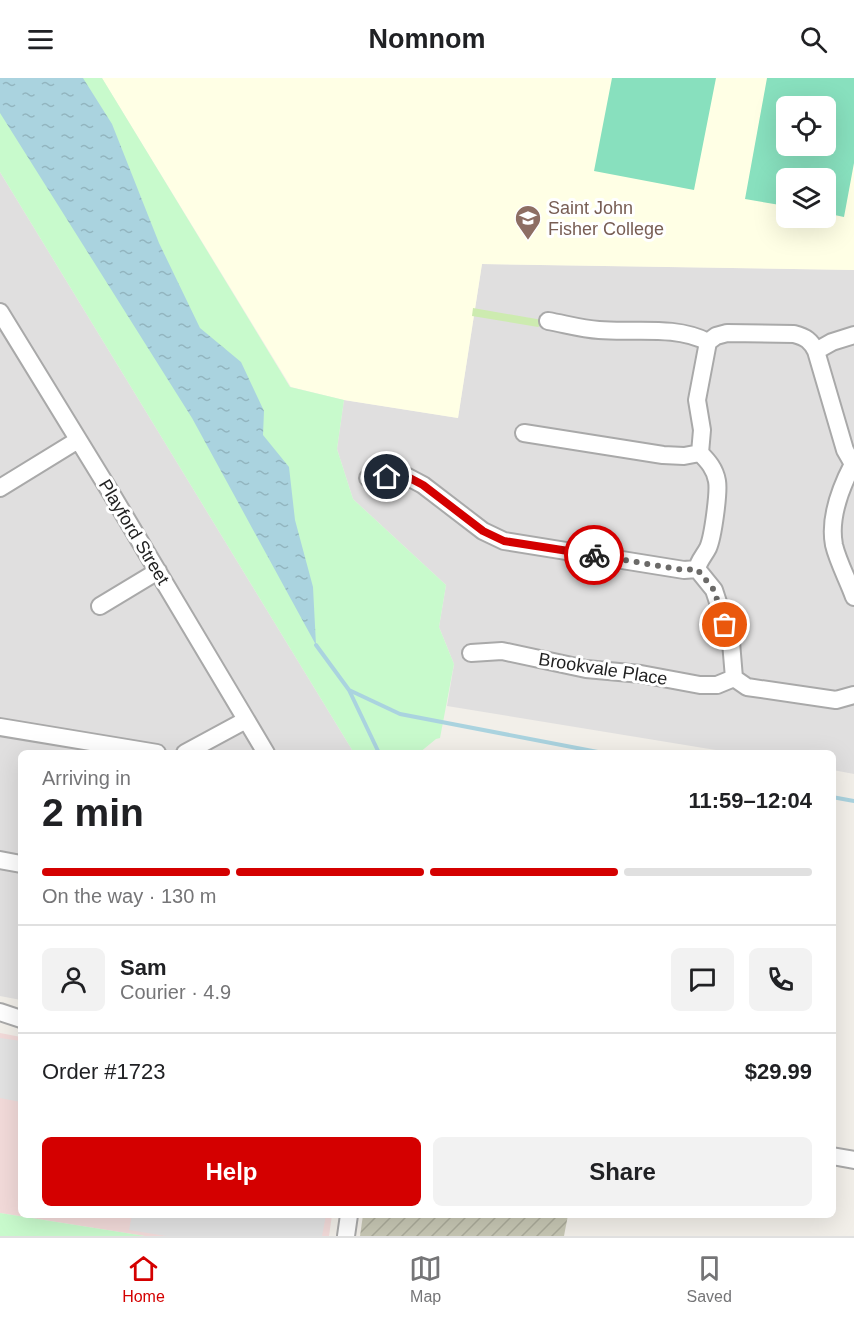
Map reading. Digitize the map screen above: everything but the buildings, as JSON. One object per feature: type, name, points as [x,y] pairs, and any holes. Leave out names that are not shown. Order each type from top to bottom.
[{"type":"street","name":"Playford Street","points":[[0,312],[5,330],[78,440],[264,750]]},
{"type":"street","points":[[548,321],[597,330],[675,332],[693,335],[708,342]]},
{"type":"street","points":[[697,569],[700,558],[708,549],[717,494],[717,481],[710,464],[700,453],[702,430],[697,400],[708,342],[716,336],[727,333],[794,334],[804,336],[811,341],[816,351],[845,450],[853,464],[844,481],[834,522],[834,545],[854,597]]},
{"type":"street","points":[[816,351],[832,342],[854,335]]},
{"type":"street","points":[[524,433],[663,455],[684,456],[700,453]]},
{"type":"street","points":[[0,488],[78,440]]},
{"type":"street","points":[[368,478],[406,476],[423,485],[483,531],[504,541],[684,570],[697,569]]},
{"type":"street","points":[[697,569],[714,590],[731,642],[734,678],[747,687],[836,700],[854,695]]},
{"type":"street","points":[[100,606],[158,571]]},
{"type":"street","name":"Brookvale Place","points":[[471,653],[502,651],[586,669],[641,674],[700,685],[717,685],[734,678]]},
{"type":"street","points":[[191,750],[246,720]]},
{"type":"street","points":[[0,727],[139,750]]},
{"type":"street","points":[[0,860],[18,863]]},
{"type":"street","points":[[0,1012],[18,1020]]},
{"type":"street","points":[[0,1022],[18,1021]]},
{"type":"street","points":[[836,1157],[854,1160]]},
{"type":"street","points":[[346,1236],[349,1218]]},
{"type":"shaded area","name":"Saint John Fisher College","points":[[102,78],[854,78],[854,270],[482,264],[458,418],[344,400],[291,387]]},
{"type":"shaded area","points":[[0,172],[352,750],[18,750],[18,999],[0,996]]},
{"type":"shaded area","points":[[482,264],[854,270],[854,774],[836,771],[836,750],[716,750],[447,706],[454,664],[439,627],[446,585],[353,499],[337,449],[344,400],[458,418]]},
{"type":"shaded area","points":[[0,1033],[18,1036],[18,1216],[0,1213]]},
{"type":"shaded area","points":[[0,1038],[18,1041],[18,1101],[0,1098]]},
{"type":"shaded area","points":[[32,1218],[332,1218],[329,1236],[145,1236]]},
{"type":"shaded area","points":[[131,1218],[325,1218],[322,1236],[166,1236],[129,1230]]},
{"type":"shaded area","points":[[363,1218],[567,1218],[564,1236],[360,1236]]},
{"type":"green space","points":[[0,78],[102,78],[290,387],[344,400],[337,449],[353,499],[446,585],[439,627],[454,664],[440,738],[423,750],[352,750],[0,172]]},
{"type":"green space","points":[[612,78],[716,78],[694,190],[594,171]]},
{"type":"green space","points":[[767,78],[854,78],[854,163],[844,217],[836,215],[836,168],[776,168],[776,204],[745,199]]},
{"type":"green space","points":[[473,308],[548,321],[538,327],[472,316]]},
{"type":"green space","points":[[0,1213],[18,1216],[18,1218],[32,1218],[145,1236],[0,1236]]},
{"type":"water","points":[[0,78],[83,78],[112,124],[159,243],[200,328],[241,362],[264,411],[263,435],[289,467],[295,520],[313,587],[316,645],[192,418],[0,113]]},
{"type":"waterway","points":[[316,645],[349,690],[378,750]]},
{"type":"waterway","points":[[349,690],[400,714],[587,750]]},
{"type":"waterway","points":[[836,798],[854,801]]},
{"type":"way so far","points":[[594,555],[684,570],[697,569],[714,590],[725,625]]},
{"type":"place","name":"Saint John Fisher College","points":[[528,241]]},
{"type":"route","points":[[387,477],[406,476],[423,485],[483,531],[504,541],[594,555]]}]
